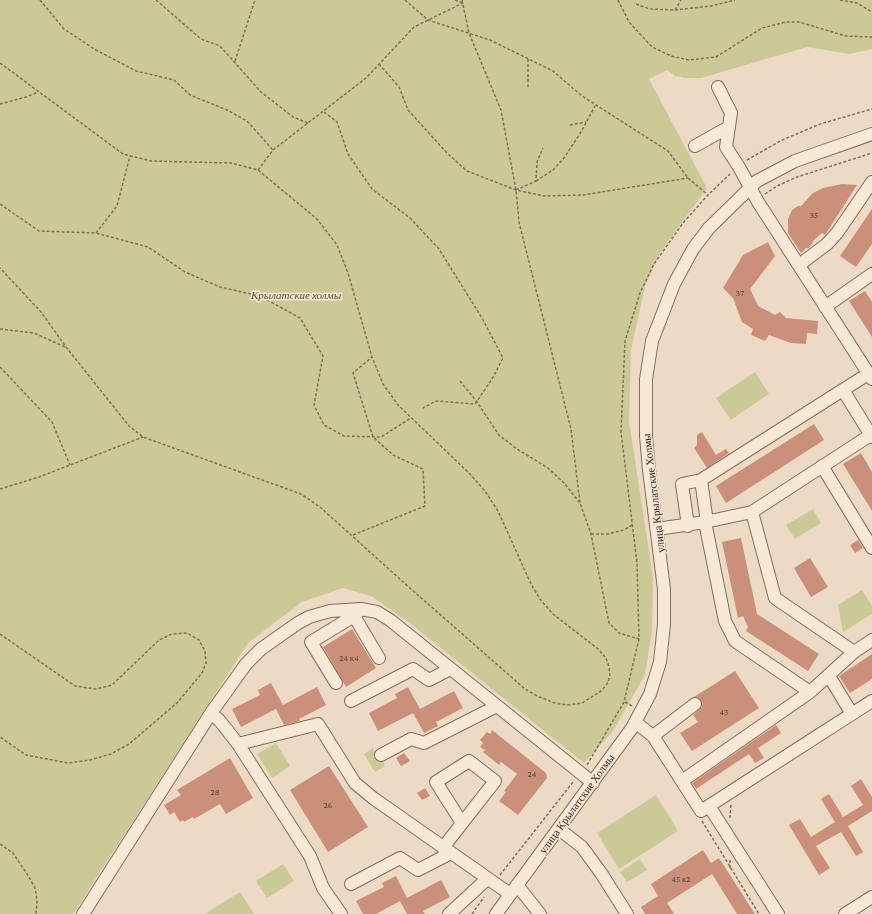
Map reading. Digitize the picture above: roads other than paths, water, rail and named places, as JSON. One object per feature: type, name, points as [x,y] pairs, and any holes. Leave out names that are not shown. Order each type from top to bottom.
[{"type":"street","points":[[688,526],[682,484],[701,480],[843,390],[870,376],[726,147],[731,113],[718,87]]},
{"type":"street","points":[[695,146],[729,127]]},
{"type":"street","name":"улица Крылатские Холмы","points":[[496,914],[513,889],[593,783],[635,722],[650,694],[660,662],[663,642],[664,589],[649,470],[646,429],[646,379],[652,340],[674,284],[693,249],[724,211],[763,177],[795,161],[872,134]]},
{"type":"street","points":[[799,265],[827,244],[837,233],[872,182]]},
{"type":"street","points":[[825,306],[872,274]]},
{"type":"street","points":[[657,529],[688,526],[752,512],[822,466],[872,436],[843,390]]},
{"type":"street","points":[[822,466],[872,548]]},
{"type":"street","points":[[701,480],[706,522],[725,621],[735,641],[810,692]]},
{"type":"street","points":[[752,512],[774,598],[854,652]]},
{"type":"street","points":[[83,914],[211,713],[246,664],[261,649],[298,623],[309,617],[330,611],[357,613],[377,612],[390,620],[593,783]]},
{"type":"street","points":[[357,613],[379,658]]},
{"type":"street","points":[[336,683],[311,642],[357,613]]},
{"type":"street","points":[[682,781],[810,692],[854,652],[872,640]]},
{"type":"street","points":[[351,701],[413,669],[429,680],[450,669]]},
{"type":"street","points":[[832,681],[852,714]]},
{"type":"street","points":[[705,809],[872,701]]},
{"type":"street","points":[[653,736],[695,704]]},
{"type":"street","points":[[381,755],[412,739],[424,744],[497,706]]},
{"type":"street","points":[[211,713],[220,721],[238,744],[310,856],[323,888],[341,914]]},
{"type":"street","points":[[635,722],[653,736],[682,781],[705,809],[778,914]]},
{"type":"street","points":[[238,744],[318,724],[355,783],[373,798],[487,879],[513,889],[540,914]]},
{"type":"street","points":[[351,884],[400,858],[418,870],[447,851],[462,823],[495,781],[469,761],[436,782],[462,823]]},
{"type":"street","points":[[559,829],[582,847],[601,873],[627,914]]},
{"type":"street","points":[[450,914],[487,879]]},
{"type":"street","points":[[845,914],[872,897]]},
{"type":"park label","name":"Крылатские холмы","points":[[296,296]]}]
